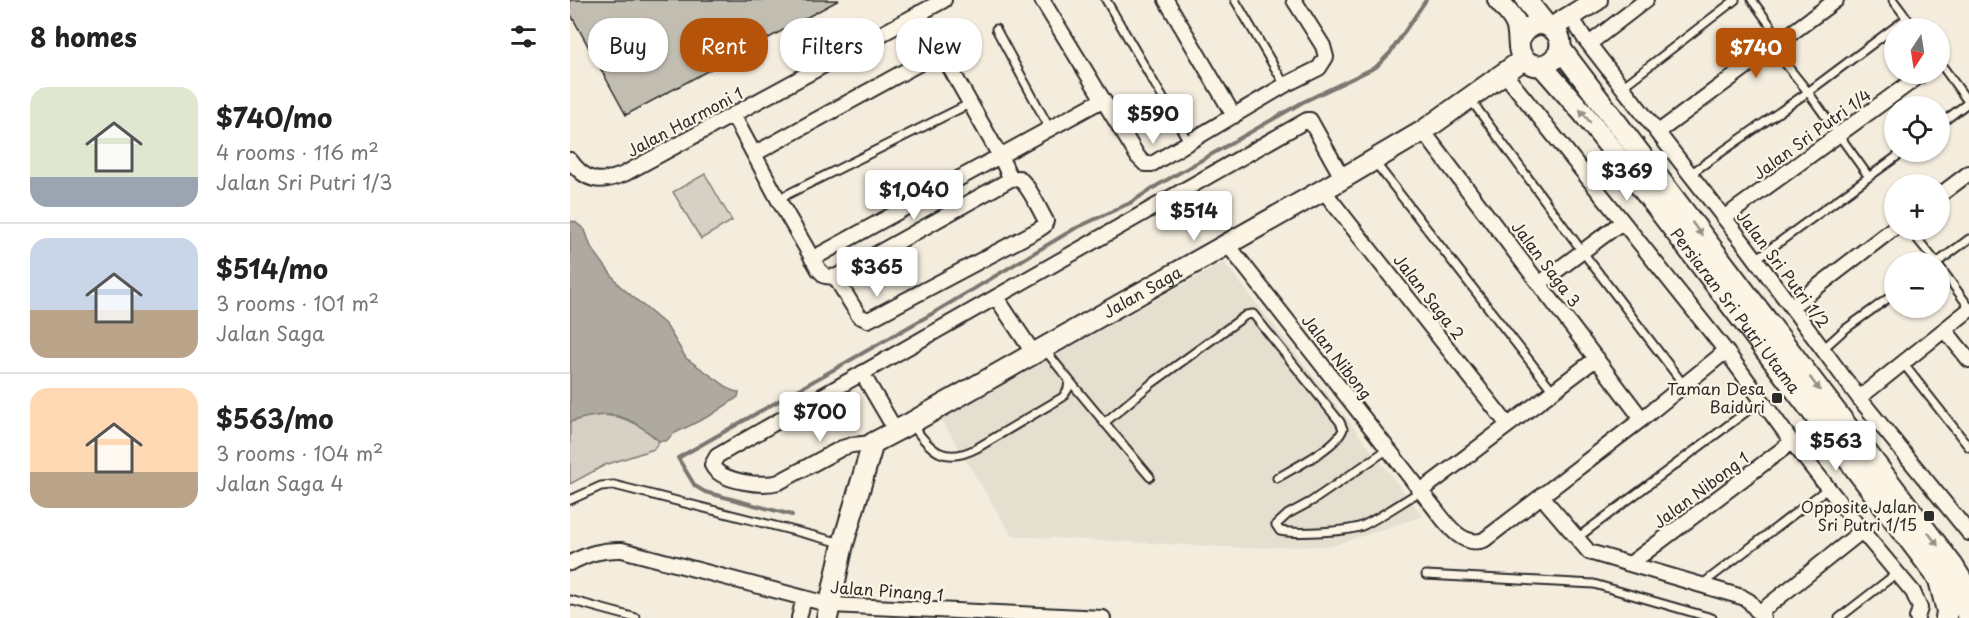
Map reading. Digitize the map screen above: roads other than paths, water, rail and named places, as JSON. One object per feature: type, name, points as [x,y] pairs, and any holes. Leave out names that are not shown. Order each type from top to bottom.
[{"type":"main road","points":[[1498,0],[1516,23],[1520,53],[1533,62],[1554,60],[1554,36],[1594,2]]},
{"type":"main road","name":"Persiaran Sri Putri Utama","points":[[1526,0],[1954,574],[1953,591],[1969,617]]},
{"type":"main road","points":[[1554,36],[1575,23],[1594,2]]},
{"type":"main road","points":[[1519,40],[1526,28],[1539,24],[1554,36]]},
{"type":"main road","name":"Persiaran Sri Putri Utama","points":[[1533,62],[1584,114],[1969,592]]},
{"type":"main road","name":"Jalan Saga","points":[[873,443],[1343,179],[1423,131],[1504,73],[1533,62]]},
{"type":"main road","points":[[829,611],[843,544],[873,443]]},
{"type":"main road","points":[[1946,618],[1954,574]]},
{"type":"street","name":"Jalan Harmoni 1","points":[[572,168],[589,179],[602,181],[614,178],[944,0]]},
{"type":"street","points":[[1042,0],[1102,100],[1138,157],[1145,164],[1152,164],[1284,85],[1320,68],[1326,57],[1323,46],[1294,0]]},
{"type":"street","points":[[1166,0],[1234,116]]},
{"type":"street","points":[[1589,44],[1646,0]]},
{"type":"street","points":[[1657,133],[1836,0]]},
{"type":"street","points":[[919,14],[921,18]]},
{"type":"street","name":"Jalan Sri Putri 1/2","points":[[1575,23],[1657,133],[1756,259],[1859,398],[1969,533]]},
{"type":"street","points":[[754,154],[904,72]]},
{"type":"street","points":[[951,72],[1011,179]]},
{"type":"street","points":[[1504,73],[1726,351],[1828,488],[1913,592],[1919,613]]},
{"type":"street","name":"Jalan Sri Putri 1/4","points":[[1724,218],[1907,84]]},
{"type":"street","points":[[813,259],[1102,100]]},
{"type":"street","points":[[733,115],[778,199],[825,276],[835,278],[1011,179],[1019,178],[1025,183],[1046,221],[1044,226],[1038,230],[868,320],[859,316],[835,278]]},
{"type":"street","points":[[903,427],[862,373],[1307,120],[1310,120],[1319,134],[1343,179]]},
{"type":"street","name":"Jalan Saga 3","points":[[1423,131],[1642,419]]},
{"type":"street","points":[[1950,187],[1969,173]]},
{"type":"street","name":"Jalan Saga 2","points":[[1323,190],[1508,425]]},
{"type":"street","points":[[1540,283],[1622,222]]},
{"type":"street","points":[[1791,308],[1884,236]]},
{"type":"street","name":"Jalan Nibong","points":[[1228,244],[1457,534],[1469,542],[1477,543],[1484,540],[1543,494]]},
{"type":"street","points":[[996,297],[1039,351]]},
{"type":"street","points":[[1859,398],[1945,330],[1969,308]]},
{"type":"street","points":[[1945,330],[1969,360]]},
{"type":"street","points":[[1726,351],[1642,419],[1543,494],[1548,504],[1589,552],[1742,597],[1761,616],[1862,531]]},
{"type":"street","points":[[1421,491],[1597,358]]},
{"type":"street","name":"Jalan Saga","points":[[862,373],[717,456],[713,462],[715,470],[729,477],[769,485],[779,482],[842,448],[873,443]]},
{"type":"street","name":"Jalan Nibong 1","points":[[1630,564],[1792,442]]},
{"type":"street","name":"Jalan Pinang 1","points":[[570,563],[606,549],[622,550],[804,598],[829,611],[1103,618]]},
{"type":"street","points":[[799,618],[804,598]]},
{"type":"lane","points":[[1106,0],[1189,143]]},
{"type":"lane","points":[[1235,0],[1284,85]]},
{"type":"lane","points":[[1622,87],[1736,0]]},
{"type":"lane","points":[[1752,0],[1809,92],[1869,177]]},
{"type":"lane","points":[[1893,0],[1907,18]]},
{"type":"lane","points":[[996,29],[1050,129]]},
{"type":"lane","points":[[1690,174],[1809,92],[1884,35]]},
{"type":"lane","points":[[1950,76],[1969,102],[1950,116]]},
{"type":"lane","points":[[1469,98],[1684,385]]},
{"type":"lane","points":[[778,199],[969,104]]},
{"type":"lane","points":[[1374,160],[1553,391]]},
{"type":"lane","points":[[1756,259],[1889,162]]},
{"type":"lane","points":[[1950,253],[1969,239]]},
{"type":"lane","points":[[1918,240],[1929,252]]},
{"type":"lane","points":[[1950,281],[1969,308]]},
{"type":"lane","points":[[1823,349],[1844,330],[1884,301]]},
{"type":"lane","points":[[1104,423],[1151,384],[1245,315],[1253,314],[1340,422],[1343,429],[1341,436],[1330,445],[1277,478]]},
{"type":"lane","points":[[1039,351],[1070,380],[1150,477]]},
{"type":"lane","points":[[1902,362],[1969,447]]},
{"type":"lane","points":[[903,427],[934,451],[944,454],[968,453],[1062,397],[1068,389],[1070,380]]},
{"type":"lane","points":[[1577,538],[1761,400]]},
{"type":"lane","points":[[1388,449],[1312,501],[1288,514],[1276,525],[1280,531],[1345,529],[1362,526],[1421,491]]},
{"type":"lane","points":[[570,500],[601,486],[614,485],[843,544]]},
{"type":"lane","points":[[1701,585],[1828,488]]},
{"type":"lane","points":[[1839,618],[1897,573]]},
{"type":"lane","points":[[1426,574],[1594,584],[1712,618]]},
{"type":"lane","points":[[570,600],[636,618]]},
{"type":"waterway","points":[[792,515],[705,492],[695,486],[678,458],[935,312],[1074,229],[1130,203],[1303,102],[1376,67],[1390,53],[1426,0]]},
{"type":"place","name":"Taman Desa Baiduri","points":[[1777,398]]},
{"type":"place","name":"Opposite Jalan Sri Putri 1/15","points":[[1929,516]]}]
